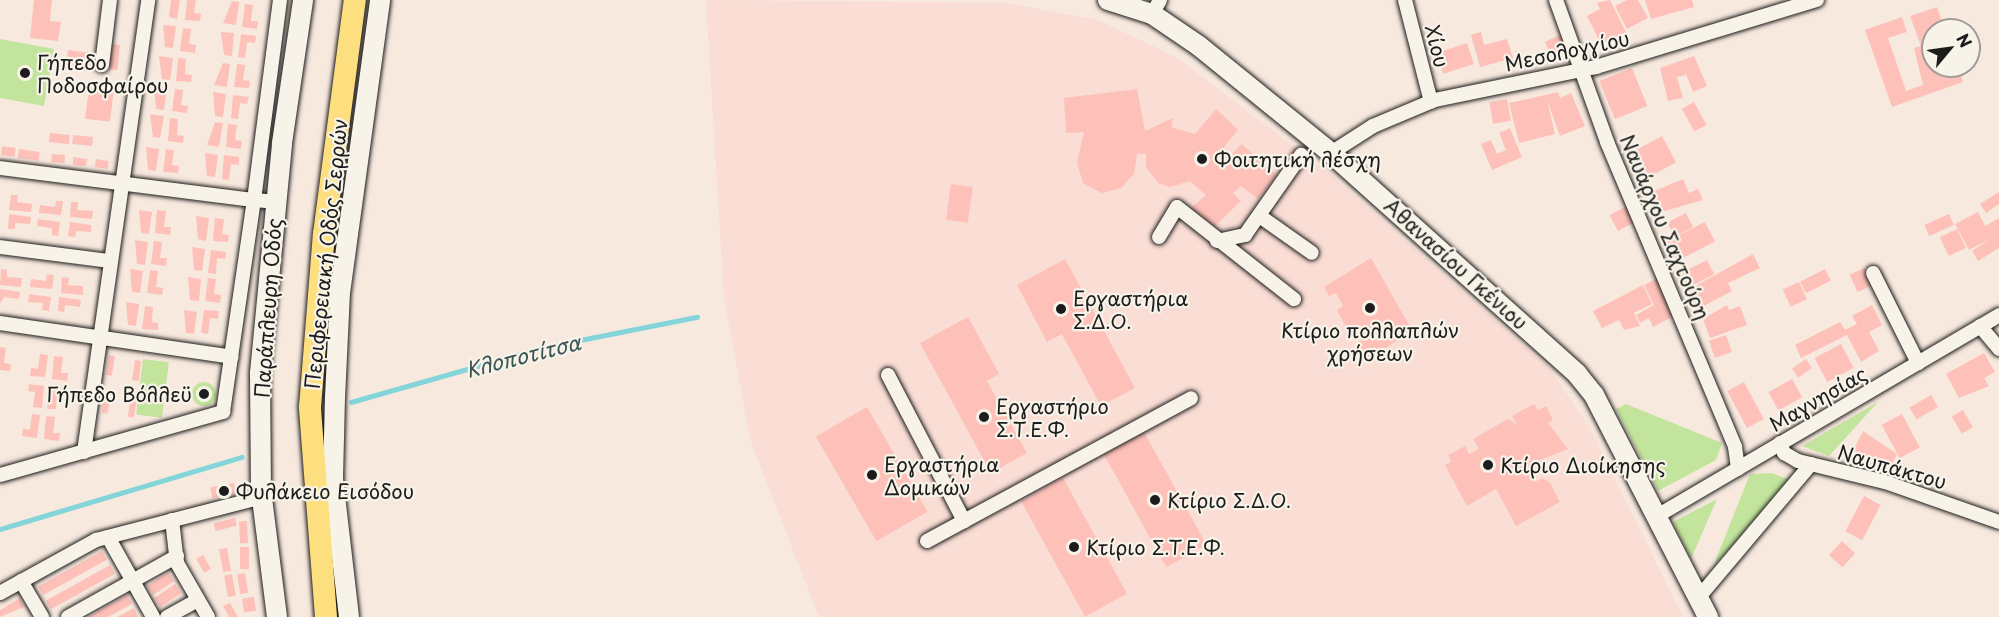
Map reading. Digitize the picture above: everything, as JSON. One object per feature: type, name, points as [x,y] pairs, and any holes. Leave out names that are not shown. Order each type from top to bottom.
[{"type":"main road","name":"Περιφερειακή Οδός Σερρών","points":[[326,617],[310,407],[324,234],[355,0]]},
{"type":"street","points":[[102,65],[110,0]]},
{"type":"street","points":[[84,452],[98,336],[148,0]]},
{"type":"street","points":[[0,476],[220,414],[232,357],[280,0]]},
{"type":"street","name":"Παράπλευρη Οδός","points":[[277,617],[262,497],[261,374],[275,202],[303,0]]},
{"type":"street","points":[[349,617],[333,478],[340,293],[380,0]]},
{"type":"street","name":"Αθανασίου Γκένιου","points":[[1108,0],[1156,7],[1331,153],[1577,374],[1594,395],[1708,617]]},
{"type":"street","name":"Χίου","points":[[1405,0],[1431,102]]},
{"type":"street","name":"Ναυάρχου Σαχτούρη","points":[[1557,0],[1581,71],[1735,447],[1738,469]]},
{"type":"street","name":"Μεσολογγίου","points":[[1331,153],[1373,126],[1431,102],[1581,71],[1817,0]]},
{"type":"street","points":[[1217,241],[1245,236],[1261,217],[1302,155]]},
{"type":"street","points":[[0,168],[275,202]]},
{"type":"street","points":[[1159,237],[1177,207],[1217,241],[1294,299]]},
{"type":"street","points":[[1261,217],[1312,253]]},
{"type":"street","points":[[0,247],[109,261]]},
{"type":"street","points":[[1874,273],[1918,363]]},
{"type":"street","name":"Μαγνησίας","points":[[1657,516],[1999,315]]},
{"type":"street","points":[[0,323],[232,357]]},
{"type":"street","points":[[1980,326],[1999,349]]},
{"type":"street","points":[[888,375],[964,521]]},
{"type":"street","points":[[927,542],[1191,398]]},
{"type":"street","name":"Ναυπάκτου","points":[[1780,443],[1787,456],[1911,490],[1999,522]]},
{"type":"street","points":[[1699,597],[1811,464]]},
{"type":"street","points":[[0,593],[108,537],[262,497]]},
{"type":"street","points":[[172,520],[177,556],[208,617]]},
{"type":"street","points":[[108,537],[153,617]]},
{"type":"street","points":[[68,617],[177,556]]},
{"type":"street","points":[[21,581],[42,617]]},
{"type":"street","points":[[167,617],[198,600]]},
{"type":"shaded area","points":[[706,0],[1007,3],[1098,20],[1176,57],[1329,173],[1549,368],[1589,426],[1683,617],[819,617],[751,442],[724,298]]},
{"type":"green space","name":"Γήπεδο Ποδοσφαίρου","points":[[0,39],[54,49],[44,106],[0,98]]},
{"type":"green space","points":[[143,359],[169,362],[162,418],[136,415]]},
{"type":"green space","name":"Γήπεδο Βόλλεϋ","points":[[204,382],[209,383],[215,389],[215,399],[209,405],[204,406],[199,405],[193,399],[192,394],[193,389],[199,383]]},
{"type":"green space","points":[[1878,402],[1829,456],[1802,446]]},
{"type":"green space","points":[[1626,404],[1722,443],[1716,460],[1658,491],[1616,409]]},
{"type":"green space","points":[[1771,473],[1790,480],[1713,567],[1750,474]]},
{"type":"green space","points":[[1717,499],[1691,559],[1673,522]]},
{"type":"building","points":[[34,0],[52,0],[50,21],[61,22],[58,41],[30,38]]},
{"type":"building","points":[[171,0],[180,0],[177,19],[169,17]]},
{"type":"building","points":[[187,0],[196,0],[194,13],[201,14],[200,21],[185,20]]},
{"type":"building","points":[[1610,0],[1626,32],[1601,44],[1587,16],[1600,9],[1597,3]]},
{"type":"building","points":[[1627,0],[1638,0],[1648,18],[1627,29],[1615,6]]},
{"type":"building","points":[[1645,0],[1692,0],[1694,7],[1651,19]]},
{"type":"building","points":[[232,1],[239,2],[236,25],[223,23]]},
{"type":"building","points":[[245,4],[253,5],[251,21],[258,21],[257,29],[242,27]]},
{"type":"building","points":[[1937,7],[1941,18],[1921,18],[1921,46],[1910,16]]},
{"type":"building","points":[[1902,17],[1907,32],[1888,38],[1906,91],[1923,85],[1921,78],[1962,78],[1963,82],[1892,107],[1865,30]]},
{"type":"building","points":[[163,25],[176,26],[173,48],[165,47]]},
{"type":"building","points":[[183,28],[191,29],[189,44],[196,45],[195,53],[180,51]]},
{"type":"building","points":[[221,32],[234,33],[232,56],[224,55]]},
{"type":"building","points":[[1481,32],[1484,45],[1507,39],[1513,58],[1480,67],[1471,35]]},
{"type":"building","points":[[241,34],[256,36],[255,43],[247,42],[245,58],[238,57]]},
{"type":"building","points":[[1562,34],[1570,51],[1553,59],[1545,42]]},
{"type":"building","points":[[1467,43],[1474,64],[1443,74],[1437,53]]},
{"type":"building","points":[[110,44],[120,45],[117,70],[107,69]]},
{"type":"building","points":[[1921,46],[1921,77],[1914,48]]},
{"type":"building","points":[[68,50],[94,53],[91,72],[66,69]]},
{"type":"building","points":[[159,56],[173,58],[170,80],[162,79]]},
{"type":"building","points":[[1694,56],[1707,86],[1693,92],[1683,66],[1686,75],[1677,77],[1683,98],[1668,101],[1660,68]]},
{"type":"building","points":[[178,58],[186,59],[185,74],[192,75],[191,82],[176,81]]},
{"type":"building","points":[[223,63],[230,64],[227,87],[214,85]]},
{"type":"building","points":[[237,64],[245,65],[243,80],[250,81],[249,88],[234,87]]},
{"type":"building","points":[[1632,68],[1647,106],[1615,119],[1600,81]]},
{"type":"building","points":[[154,85],[167,87],[164,110],[156,109]]},
{"type":"building","points":[[89,87],[114,90],[110,122],[85,119]]},
{"type":"building","points":[[175,89],[183,90],[181,105],[188,106],[187,113],[172,111]]},
{"type":"building","name":"Φοιτητική λέσχη","points":[[1137,89],[1145,131],[1173,118],[1171,127],[1195,134],[1216,109],[1238,130],[1224,147],[1231,155],[1242,144],[1276,175],[1258,199],[1241,186],[1233,193],[1241,201],[1215,226],[1191,208],[1206,195],[1190,181],[1170,187],[1158,183],[1146,167],[1146,154],[1137,154],[1134,174],[1121,188],[1102,193],[1083,183],[1077,163],[1084,132],[1066,133],[1064,98]]},
{"type":"building","points":[[213,92],[226,94],[223,117],[215,116]]},
{"type":"building","points":[[1558,92],[1560,98],[1571,93],[1585,126],[1560,136],[1547,100],[1555,134],[1519,143],[1509,103]]},
{"type":"building","points":[[233,95],[249,97],[247,104],[240,103],[238,119],[231,118]]},
{"type":"building","points":[[1507,99],[1511,121],[1493,124],[1489,102]]},
{"type":"building","points":[[1694,102],[1707,125],[1694,132],[1682,109]]},
{"type":"building","points":[[150,114],[164,116],[160,138],[153,137]]},
{"type":"building","points":[[170,118],[178,119],[177,135],[184,136],[183,143],[168,141]]},
{"type":"building","points":[[215,122],[223,123],[219,147],[207,145]]},
{"type":"building","points":[[228,124],[237,125],[235,140],[242,141],[241,149],[226,147]]},
{"type":"building","points":[[1510,128],[1522,157],[1492,170],[1481,144],[1491,140],[1497,154],[1506,150],[1499,133]]},
{"type":"building","points":[[50,133],[70,135],[69,144],[49,142]]},
{"type":"building","points":[[73,135],[93,137],[92,146],[72,144]]},
{"type":"building","points":[[1662,136],[1676,162],[1646,178],[1632,152]]},
{"type":"building","points":[[2,146],[16,148],[15,157],[1,155]]},
{"type":"building","points":[[146,147],[159,149],[156,171],[148,170]]},
{"type":"building","points":[[19,149],[40,152],[39,161],[18,158]]},
{"type":"building","points":[[166,149],[174,150],[172,165],[179,166],[178,173],[163,172]]},
{"type":"building","points":[[205,153],[218,155],[215,177],[207,176]]},
{"type":"building","points":[[52,154],[65,155],[64,163],[51,162]]},
{"type":"building","points":[[224,155],[239,157],[239,165],[231,164],[229,180],[222,179]]},
{"type":"building","points":[[73,157],[87,159],[86,166],[73,165]]},
{"type":"building","points":[[96,159],[109,161],[108,169],[95,167]]},
{"type":"building","points":[[1683,179],[1689,193],[1698,189],[1703,200],[1661,212],[1652,192]]},
{"type":"building","points":[[951,184],[973,187],[968,223],[946,220]]},
{"type":"building","points":[[1999,192],[1999,204],[1986,213],[1980,204]]},
{"type":"building","points":[[11,195],[18,195],[17,202],[32,204],[31,212],[9,210]]},
{"type":"building","points":[[56,201],[63,201],[61,215],[39,213],[40,205],[55,207]]},
{"type":"building","points":[[71,202],[78,202],[77,210],[93,211],[92,219],[70,217]]},
{"type":"building","points":[[1631,204],[1639,220],[1618,231],[1610,215]]},
{"type":"building","points":[[139,210],[152,212],[149,234],[141,233]]},
{"type":"building","points":[[157,210],[166,211],[164,227],[171,227],[170,235],[155,233]]},
{"type":"building","points":[[1978,212],[1985,226],[1999,218],[1999,248],[1978,261],[1972,251],[1992,238],[1969,250],[1955,224]]},
{"type":"building","points":[[1686,213],[1693,227],[1675,237],[1667,223]]},
{"type":"building","points":[[9,214],[31,217],[30,224],[15,223],[15,229],[8,229]]},
{"type":"building","points":[[1949,214],[1954,225],[1929,236],[1924,225]]},
{"type":"building","points":[[196,216],[209,218],[206,241],[198,239]]},
{"type":"building","points":[[215,218],[224,219],[222,234],[229,235],[228,242],[213,241]]},
{"type":"building","points":[[38,219],[60,222],[58,236],[52,235],[52,228],[37,226]]},
{"type":"building","points":[[70,222],[91,225],[91,232],[76,231],[75,237],[68,236]]},
{"type":"building","points":[[1705,222],[1715,242],[1677,261],[1667,242]]},
{"type":"building","points":[[1957,229],[1966,248],[1949,256],[1940,237]]},
{"type":"building","points":[[135,240],[148,242],[145,265],[137,264]]},
{"type":"building","points":[[154,241],[162,242],[160,258],[167,258],[166,266],[151,264]]},
{"type":"building","points":[[192,247],[205,249],[202,271],[194,270]]},
{"type":"building","points":[[211,250],[226,252],[225,259],[217,258],[216,274],[208,273]]},
{"type":"building","points":[[1753,254],[1760,268],[1728,283],[1732,291],[1698,309],[1688,290]]},
{"type":"building","name":"Κτίριο πολλαπλών χρήσεων","points":[[1371,258],[1412,330],[1367,361],[1356,343],[1362,340],[1354,326],[1347,329],[1337,310],[1343,306],[1336,293],[1329,296],[1324,287]]},
{"type":"building","name":"Εργαστήρια Σ.Δ.Ο.","points":[[1065,259],[1135,388],[1101,406],[1062,334],[1047,342],[1017,285]]},
{"type":"building","points":[[1707,260],[1714,274],[1688,288],[1680,274]]},
{"type":"building","points":[[1864,268],[1872,285],[1858,292],[1849,275]]},
{"type":"building","points":[[1,269],[7,270],[7,277],[22,278],[21,287],[0,285]]},
{"type":"building","points":[[130,269],[143,271],[140,293],[132,292]]},
{"type":"building","points":[[1825,269],[1831,281],[1806,293],[1800,282]]},
{"type":"building","points":[[150,270],[158,271],[156,287],[163,288],[162,295],[147,293]]},
{"type":"building","points":[[47,274],[54,275],[52,289],[30,287],[31,279],[46,281]]},
{"type":"building","points":[[1662,276],[1674,316],[1653,327],[1649,318],[1640,323],[1636,315],[1654,305],[1644,285]]},
{"type":"building","points":[[62,277],[69,278],[68,285],[83,286],[83,295],[61,293]]},
{"type":"building","points":[[188,277],[201,279],[199,301],[190,300]]},
{"type":"building","points":[[208,278],[216,279],[214,294],[221,295],[220,303],[205,301]]},
{"type":"building","points":[[1799,282],[1807,299],[1791,307],[1783,290]]},
{"type":"building","points":[[1643,285],[1652,304],[1634,313],[1640,326],[1624,330],[1619,320],[1602,328],[1593,311]]},
{"type":"building","points":[[0,289],[20,292],[19,299],[4,297],[0,304]]},
{"type":"building","points":[[29,294],[51,297],[49,311],[42,310],[43,303],[28,302]]},
{"type":"building","points":[[59,297],[81,300],[80,307],[65,305],[64,312],[58,311]]},
{"type":"building","points":[[126,302],[139,304],[136,326],[128,325]]},
{"type":"building","points":[[1727,305],[1729,310],[1740,306],[1747,325],[1710,338],[1703,319]]},
{"type":"building","points":[[1872,305],[1882,325],[1869,332],[1879,351],[1861,362],[1847,335],[1801,358],[1795,345],[1840,322],[1845,330],[1857,324],[1852,316]]},
{"type":"building","points":[[145,306],[153,307],[152,322],[158,323],[158,330],[142,329]]},
{"type":"building","points":[[184,310],[197,312],[194,334],[186,333]]},
{"type":"building","points":[[204,310],[219,311],[218,319],[210,318],[208,334],[201,333]]},
{"type":"building","name":"Εργαστήριο Σ.Τ.Ε.Φ.","points":[[968,317],[999,374],[987,381],[1027,453],[991,473],[920,343]]},
{"type":"building","points":[[1726,335],[1732,352],[1715,358],[1709,341]]},
{"type":"building","points":[[1841,344],[1854,368],[1827,382],[1815,358]]},
{"type":"building","points":[[0,347],[6,348],[4,363],[11,364],[10,371],[0,370]]},
{"type":"building","points":[[1984,353],[1995,372],[1984,378],[1989,386],[1959,398],[1946,374]]},
{"type":"building","points":[[40,354],[48,355],[45,377],[30,376],[31,368],[38,369]]},
{"type":"building","points":[[109,355],[115,356],[112,376],[106,375]]},
{"type":"building","points":[[54,356],[63,357],[61,373],[68,373],[67,381],[52,379]]},
{"type":"building","points":[[1806,359],[1812,368],[1798,378],[1792,369]]},
{"type":"building","points":[[135,360],[141,361],[139,381],[132,380]]},
{"type":"building","points":[[1792,379],[1802,397],[1779,410],[1768,392]]},
{"type":"building","points":[[1744,382],[1764,419],[1747,428],[1727,391]]},
{"type":"building","points":[[29,384],[44,386],[42,408],[33,407],[35,392],[28,391]]},
{"type":"building","points":[[50,386],[65,388],[64,395],[57,394],[56,409],[47,409]]},
{"type":"building","points":[[105,392],[111,393],[108,414],[102,413]]},
{"type":"building","points":[[1931,395],[1938,407],[1916,420],[1909,408]]},
{"type":"building","points":[[131,397],[137,398],[134,418],[128,417]]},
{"type":"building","name":"Κτίριο Διοίκησης","points":[[1534,404],[1538,410],[1546,406],[1553,420],[1548,423],[1568,449],[1530,464],[1530,472],[1535,482],[1542,478],[1550,483],[1560,502],[1516,526],[1496,489],[1467,506],[1445,465],[1451,462],[1448,455],[1465,446],[1469,454],[1479,449],[1473,439],[1508,419],[1517,425],[1512,416]]},
{"type":"building","name":"Εργαστήρια Δομικών","points":[[867,407],[928,512],[876,541],[816,436]]},
{"type":"building","points":[[1963,410],[1973,427],[1962,434],[1952,416]]},
{"type":"building","points":[[32,414],[40,415],[37,438],[22,436],[23,429],[30,430]]},
{"type":"building","points":[[1902,414],[1920,448],[1900,458],[1882,425]]},
{"type":"building","points":[[46,416],[55,417],[53,433],[60,433],[59,441],[44,439]]},
{"type":"building","points":[[1863,431],[1897,454],[1887,474],[1851,455]]},
{"type":"building","name":"Κτίριο Σ.Δ.Ο.","points":[[1144,432],[1207,545],[1166,567],[1104,454]]},
{"type":"building","name":"Κτίριο Σ.Τ.Ε.Φ.","points":[[1063,478],[1127,593],[1085,617],[1021,501]]},
{"type":"building","name":"Φυλάκειο Εισόδου","points":[[234,483],[236,494],[212,498],[210,487]]},
{"type":"building","points":[[1864,496],[1881,505],[1862,540],[1845,531]]},
{"type":"building","points":[[235,518],[237,526],[216,531],[214,523]]},
{"type":"building","points":[[239,521],[247,521],[248,543],[240,543]]},
{"type":"building","points":[[1842,541],[1855,553],[1842,567],[1829,555]]},
{"type":"building","points":[[240,547],[249,547],[249,569],[240,569]]},
{"type":"building","points":[[227,548],[231,571],[223,572],[219,549]]},
{"type":"building","points":[[102,551],[107,560],[43,595],[38,586]]},
{"type":"building","points":[[203,555],[211,569],[204,573],[196,559]]},
{"type":"building","points":[[110,565],[115,574],[51,609],[46,600]]},
{"type":"building","points":[[168,572],[174,581],[153,595],[147,586]]},
{"type":"building","points":[[245,573],[248,593],[240,594],[237,574]]},
{"type":"building","points":[[232,574],[236,596],[228,597],[224,575]]},
{"type":"building","points":[[175,584],[181,593],[160,607],[154,598]]},
{"type":"building","points":[[127,595],[132,604],[108,617],[88,617]]},
{"type":"building","points":[[254,597],[256,611],[244,613],[242,599]]},
{"type":"building","points":[[20,598],[24,607],[0,617],[0,610]]},
{"type":"building","points":[[230,603],[238,617],[229,617],[223,606]]},
{"type":"building","points":[[134,608],[138,617],[117,617]]},
{"type":"waterway","name":"Κλοποτίτσα","points":[[351,402],[540,348],[697,317]]},
{"type":"waterway","name":"Κλοποτίτσα","points":[[0,529],[242,457]]},
{"type":"place","name":"Γήπεδο Ποδοσφαίρου","points":[[25,73]]},
{"type":"place","name":"Φοιτητική λέσχη","points":[[1202,159]]},
{"type":"place","name":"Κτίριο πολλαπλών χρήσεων","points":[[1370,308]]},
{"type":"place","name":"Εργαστήρια Σ.Δ.Ο.","points":[[1061,309]]},
{"type":"place","name":"Γήπεδο Βόλλεϋ","points":[[204,394]]},
{"type":"place","name":"Εργαστήριο Σ.Τ.Ε.Φ.","points":[[984,417]]},
{"type":"place","name":"Κτίριο Διοίκησης","points":[[1488,465]]},
{"type":"place","name":"Εργαστήρια Δομικών","points":[[872,475]]},
{"type":"place","name":"Φυλάκειο Εισόδου","points":[[224,491]]},
{"type":"place","name":"Κτίριο Σ.Δ.Ο.","points":[[1155,500]]},
{"type":"place","name":"Κτίριο Σ.Τ.Ε.Φ.","points":[[1074,547]]}]
